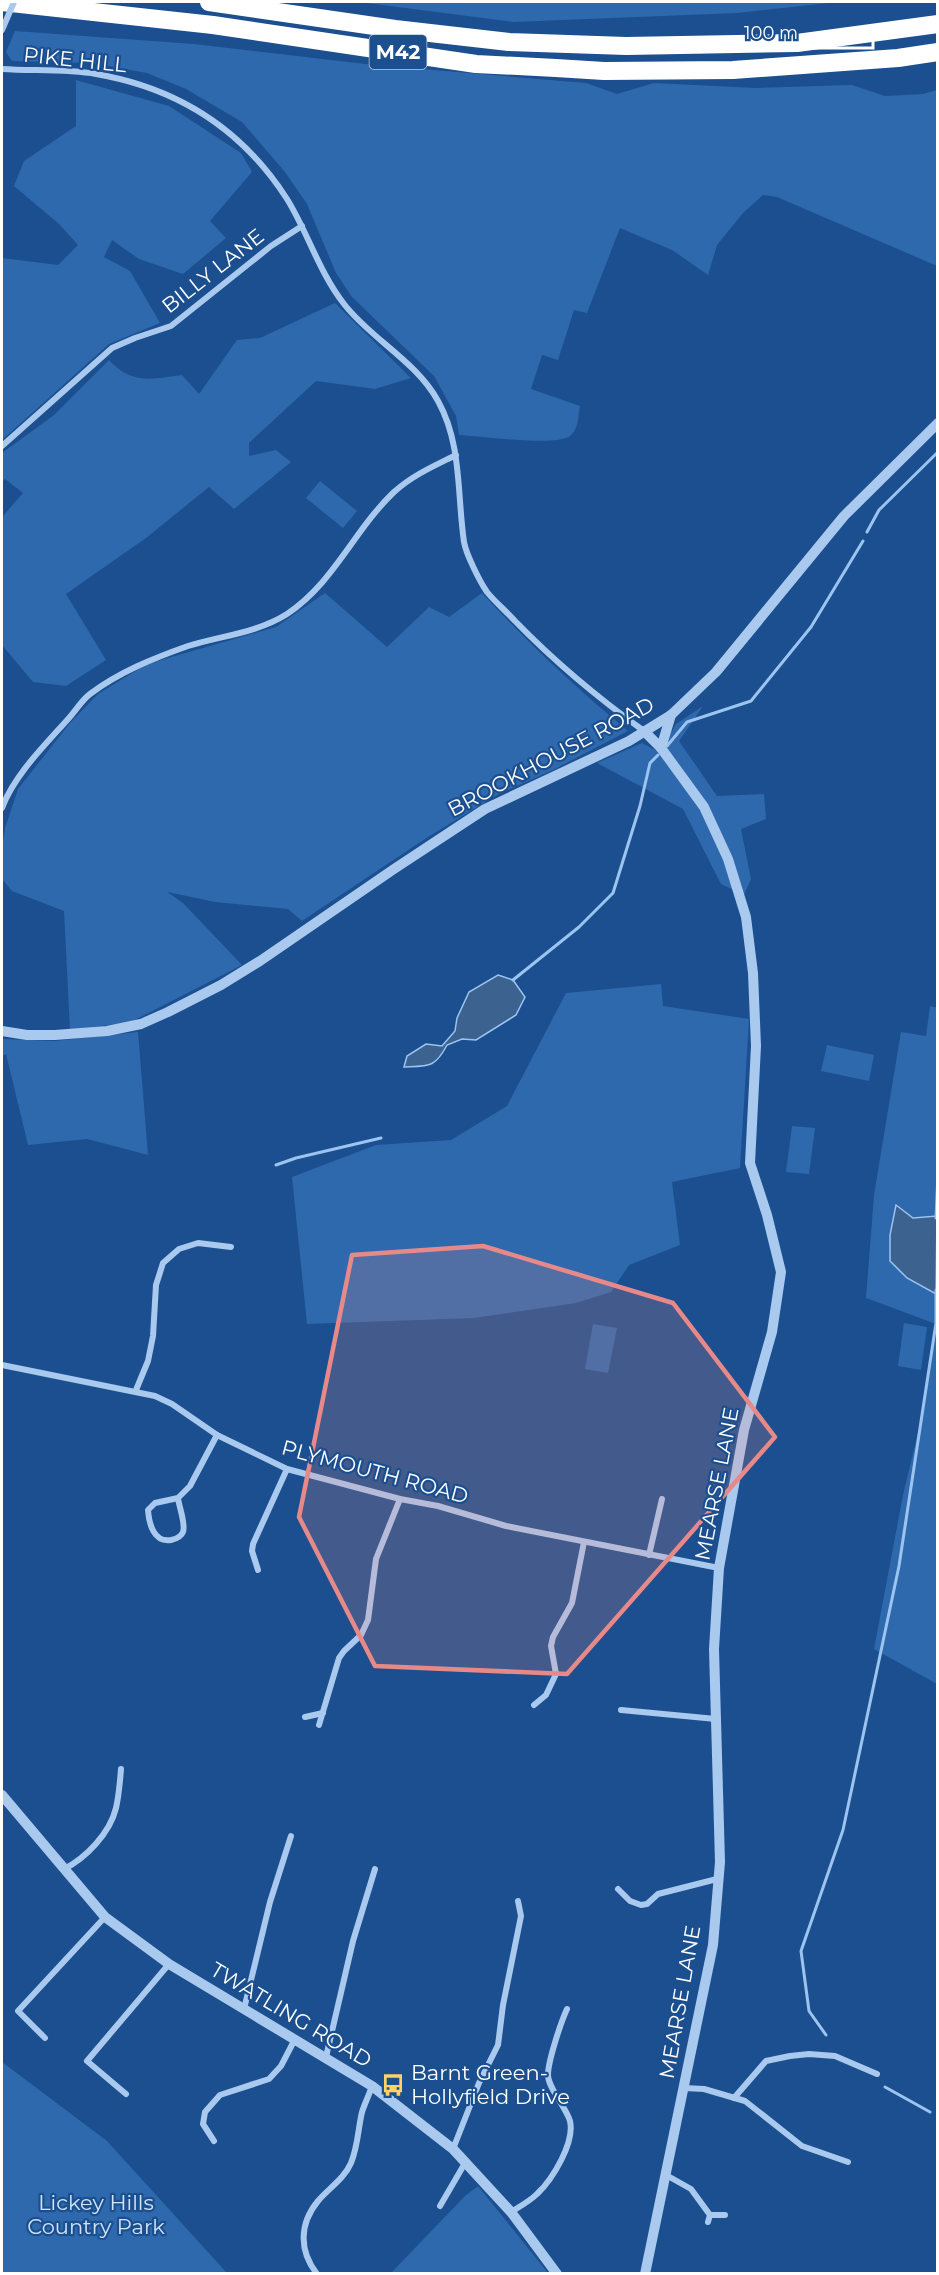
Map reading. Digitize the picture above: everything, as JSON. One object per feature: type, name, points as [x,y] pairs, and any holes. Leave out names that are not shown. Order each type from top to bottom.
[{"type":"highway","name":"M42","points":[[2,2],[202,23],[476,64],[614,71],[733,70],[887,59],[938,52]]},
{"type":"highway","name":"M42","points":[[209,2],[395,29],[498,40],[626,46],[797,43],[938,24]]},
{"type":"street","points":[[2,30],[14,2]]},
{"type":"street","name":"PIKE HILL","points":[[2,69],[94,74],[141,84],[183,102],[235,136],[287,199],[329,283],[346,307],[415,371],[437,400],[450,427],[456,455],[465,545],[487,592],[562,666],[644,731]]},
{"type":"street","name":"BILLY LANE","points":[[2,446],[112,348],[171,326],[271,246],[302,226]]},
{"type":"street","name":"BROOKHOUSE ROAD","points":[[2,1031],[56,1035],[107,1031],[141,1024],[168,1012],[221,985],[260,961],[485,809],[629,741],[671,715],[716,672],[844,516],[938,423]]},
{"type":"street","points":[[2,808],[12,789],[40,749],[89,695],[146,661],[190,645],[237,634],[285,615],[317,591],[358,534],[394,492],[414,477],[456,455]]},
{"type":"street","points":[[662,748],[671,715]]},
{"type":"street","name":"MEARSE LANE","points":[[644,731],[662,748],[704,807],[728,859],[746,917],[753,973],[756,1046],[750,1163],[780,1272],[772,1332],[744,1430],[719,1568],[714,1649],[720,1862],[713,1945],[645,2274]]},
{"type":"street","points":[[136,1390],[148,1361],[153,1336],[156,1285],[163,1263],[179,1250],[198,1243],[231,1247]]},
{"type":"street","name":"PLYMOUTH ROAD","points":[[2,1365],[136,1390],[155,1396],[217,1435],[287,1469],[438,1506],[506,1526],[719,1568]]},
{"type":"street","points":[[178,1498],[183,1531],[178,1538],[165,1541],[159,1539],[149,1523],[148,1510],[156,1503],[178,1498],[190,1486],[217,1435]]},
{"type":"street","points":[[258,1570],[252,1551],[253,1544],[287,1469]]},
{"type":"street","points":[[319,1725],[339,1658],[361,1635],[368,1620],[376,1559],[400,1498]]},
{"type":"street","points":[[649,1555],[663,1499]]},
{"type":"street","points":[[534,1705],[546,1695],[556,1674],[551,1646],[553,1637],[572,1603],[584,1542]]},
{"type":"street","points":[[621,1710],[716,1719]]},
{"type":"street","points":[[305,1717],[323,1713]]},
{"type":"street","points":[[63,1870],[74,1864],[93,1847],[109,1824],[116,1810],[122,1769]]},
{"type":"street","name":"TWATLING ROAD","points":[[2,1795],[105,1917],[169,1964],[372,2086],[453,2150],[511,2212],[557,2274]]},
{"type":"street","points":[[244,2010],[270,1902],[291,1836]]},
{"type":"street","points":[[326,2057],[353,1941],[375,1869]]},
{"type":"street","points":[[618,1889],[630,1902],[641,1905],[647,1904],[658,1894],[717,1879]]},
{"type":"street","points":[[453,2150],[479,2083],[498,2045],[503,2005],[521,1916],[518,1901]]},
{"type":"street","points":[[45,2038],[18,2011],[105,1917]]},
{"type":"street","points":[[126,2094],[87,2061],[169,1964]]},
{"type":"street","points":[[511,2212],[537,2195],[550,2179],[568,2146],[571,2133],[570,2120],[548,2076],[560,2025],[567,2008]]},
{"type":"street","points":[[214,2141],[203,2124],[205,2112],[220,2095],[269,2079],[281,2066],[296,2039]]},
{"type":"street","points":[[734,2098],[766,2061],[790,2056],[836,2056],[877,2074]]},
{"type":"street","points":[[317,2274],[309,2264],[303,2246],[303,2230],[318,2201],[346,2174],[358,2144],[362,2113],[372,2086]]},
{"type":"street","points":[[684,2088],[704,2089],[745,2101],[802,2146],[848,2162]]},
{"type":"street","points":[[440,2206],[465,2163]]},
{"type":"street","points":[[666,2175],[691,2189],[709,2218],[725,2215]]},
{"type":"highlighted area","points":[[483,1246],[673,1303],[775,1437],[567,1674],[375,1666],[299,1517],[352,1255]]},
{"type":"green space","points":[[359,2],[838,2],[737,13],[513,22]]},
{"type":"green space","points":[[15,31],[194,44],[374,65],[586,83],[617,94],[654,83],[756,88],[852,85],[885,96],[923,94],[937,90],[937,266],[777,197],[763,195],[743,213],[717,245],[708,275],[672,250],[620,228],[587,313],[574,310],[558,360],[542,355],[531,389],[580,406],[578,422],[573,433],[562,439],[550,441],[459,435],[456,416],[434,376],[352,297],[336,273],[307,204],[285,172],[242,122],[186,89],[147,73],[92,63],[12,61],[6,52]]},
{"type":"green space","points":[[76,80],[169,106],[241,153],[252,172],[210,221],[226,238],[183,274],[139,259],[112,240],[104,257],[130,271],[160,323],[109,344],[2,440],[2,258],[58,265],[78,245],[59,224],[14,186],[24,161],[76,126]]},
{"type":"green space","points":[[335,303],[411,378],[375,389],[316,381],[249,443],[249,456],[276,450],[291,462],[234,509],[209,487],[146,538],[66,594],[106,660],[66,686],[33,682],[2,645],[2,517],[23,493],[5,479],[2,482],[2,453],[54,415],[109,360],[117,368],[134,377],[151,379],[182,375],[199,394],[237,340],[260,338]]},
{"type":"green space","points":[[320,481],[357,511],[343,528],[306,498]]},
{"type":"green space","points":[[325,593],[387,647],[429,607],[449,617],[482,593],[553,665],[628,731],[553,770],[497,795],[428,837],[302,921],[288,909],[215,902],[167,892],[183,903],[242,965],[131,1022],[70,1030],[64,911],[12,891],[2,879],[2,848],[5,828],[18,789],[70,723],[98,694],[147,664],[276,627]]},
{"type":"green space","points":[[703,706],[679,741],[717,796],[764,794],[766,819],[741,829],[751,879],[744,895],[721,884],[683,809],[597,763],[642,743],[657,751],[663,747],[676,724]]},
{"type":"green space","points":[[661,984],[663,1006],[749,1019],[740,1168],[672,1182],[680,1245],[629,1265],[611,1292],[576,1303],[474,1318],[307,1324],[292,1177],[376,1145],[451,1140],[507,1106],[566,993]]},
{"type":"green space","points":[[930,1006],[938,1008],[937,1216],[913,1218],[896,1206],[890,1235],[890,1261],[937,1294],[937,1684],[874,1649],[903,1495],[924,1408],[936,1324],[866,1298],[874,1195],[901,1032],[926,1036]]},
{"type":"green space","points":[[138,1032],[148,1155],[87,1139],[28,1145],[6,1054],[2,1056],[2,1039],[55,1041]]},
{"type":"green space","points":[[827,1045],[874,1055],[869,1081],[821,1071]]},
{"type":"green space","points":[[792,1126],[815,1128],[809,1174],[786,1172]]},
{"type":"green space","points":[[904,1323],[927,1327],[921,1370],[898,1366]]},
{"type":"green space","points":[[593,1324],[617,1328],[608,1373],[585,1369]]},
{"type":"green space","name":"Lickey Hills Country Park","points":[[2,2062],[107,2141],[227,2273],[2,2273]]},
{"type":"green space","points":[[478,2186],[548,2273],[391,2273],[465,2196]]},
{"type":"shaded area","points":[[498,975],[513,980],[525,997],[516,1015],[476,1040],[462,1039],[447,1045],[435,1062],[404,1067],[407,1056],[426,1044],[442,1046],[455,1031],[457,1018],[469,992]]},
{"type":"shaded area","points":[[896,1205],[913,1218],[937,1216],[936,1294],[907,1278],[890,1261],[890,1235]]},
{"type":"waterway","points":[[867,532],[879,510],[938,452]]},
{"type":"waterway","points":[[667,746],[687,722],[751,701],[811,627],[863,541]]},
{"type":"waterway","points":[[513,980],[579,927],[613,893],[640,806],[650,763],[658,755]]},
{"type":"waterway","points":[[276,1165],[381,1138]]},
{"type":"waterway","points":[[936,1218],[938,1174]]},
{"type":"waterway","points":[[826,2035],[809,2011],[801,1951],[843,1830],[899,1566],[936,1323],[936,1290]]},
{"type":"waterway","points":[[885,2087],[930,2112]]},
{"type":"place","name":"Barnt Green- Hollyfield Drive","points":[[393,2085]]}]
